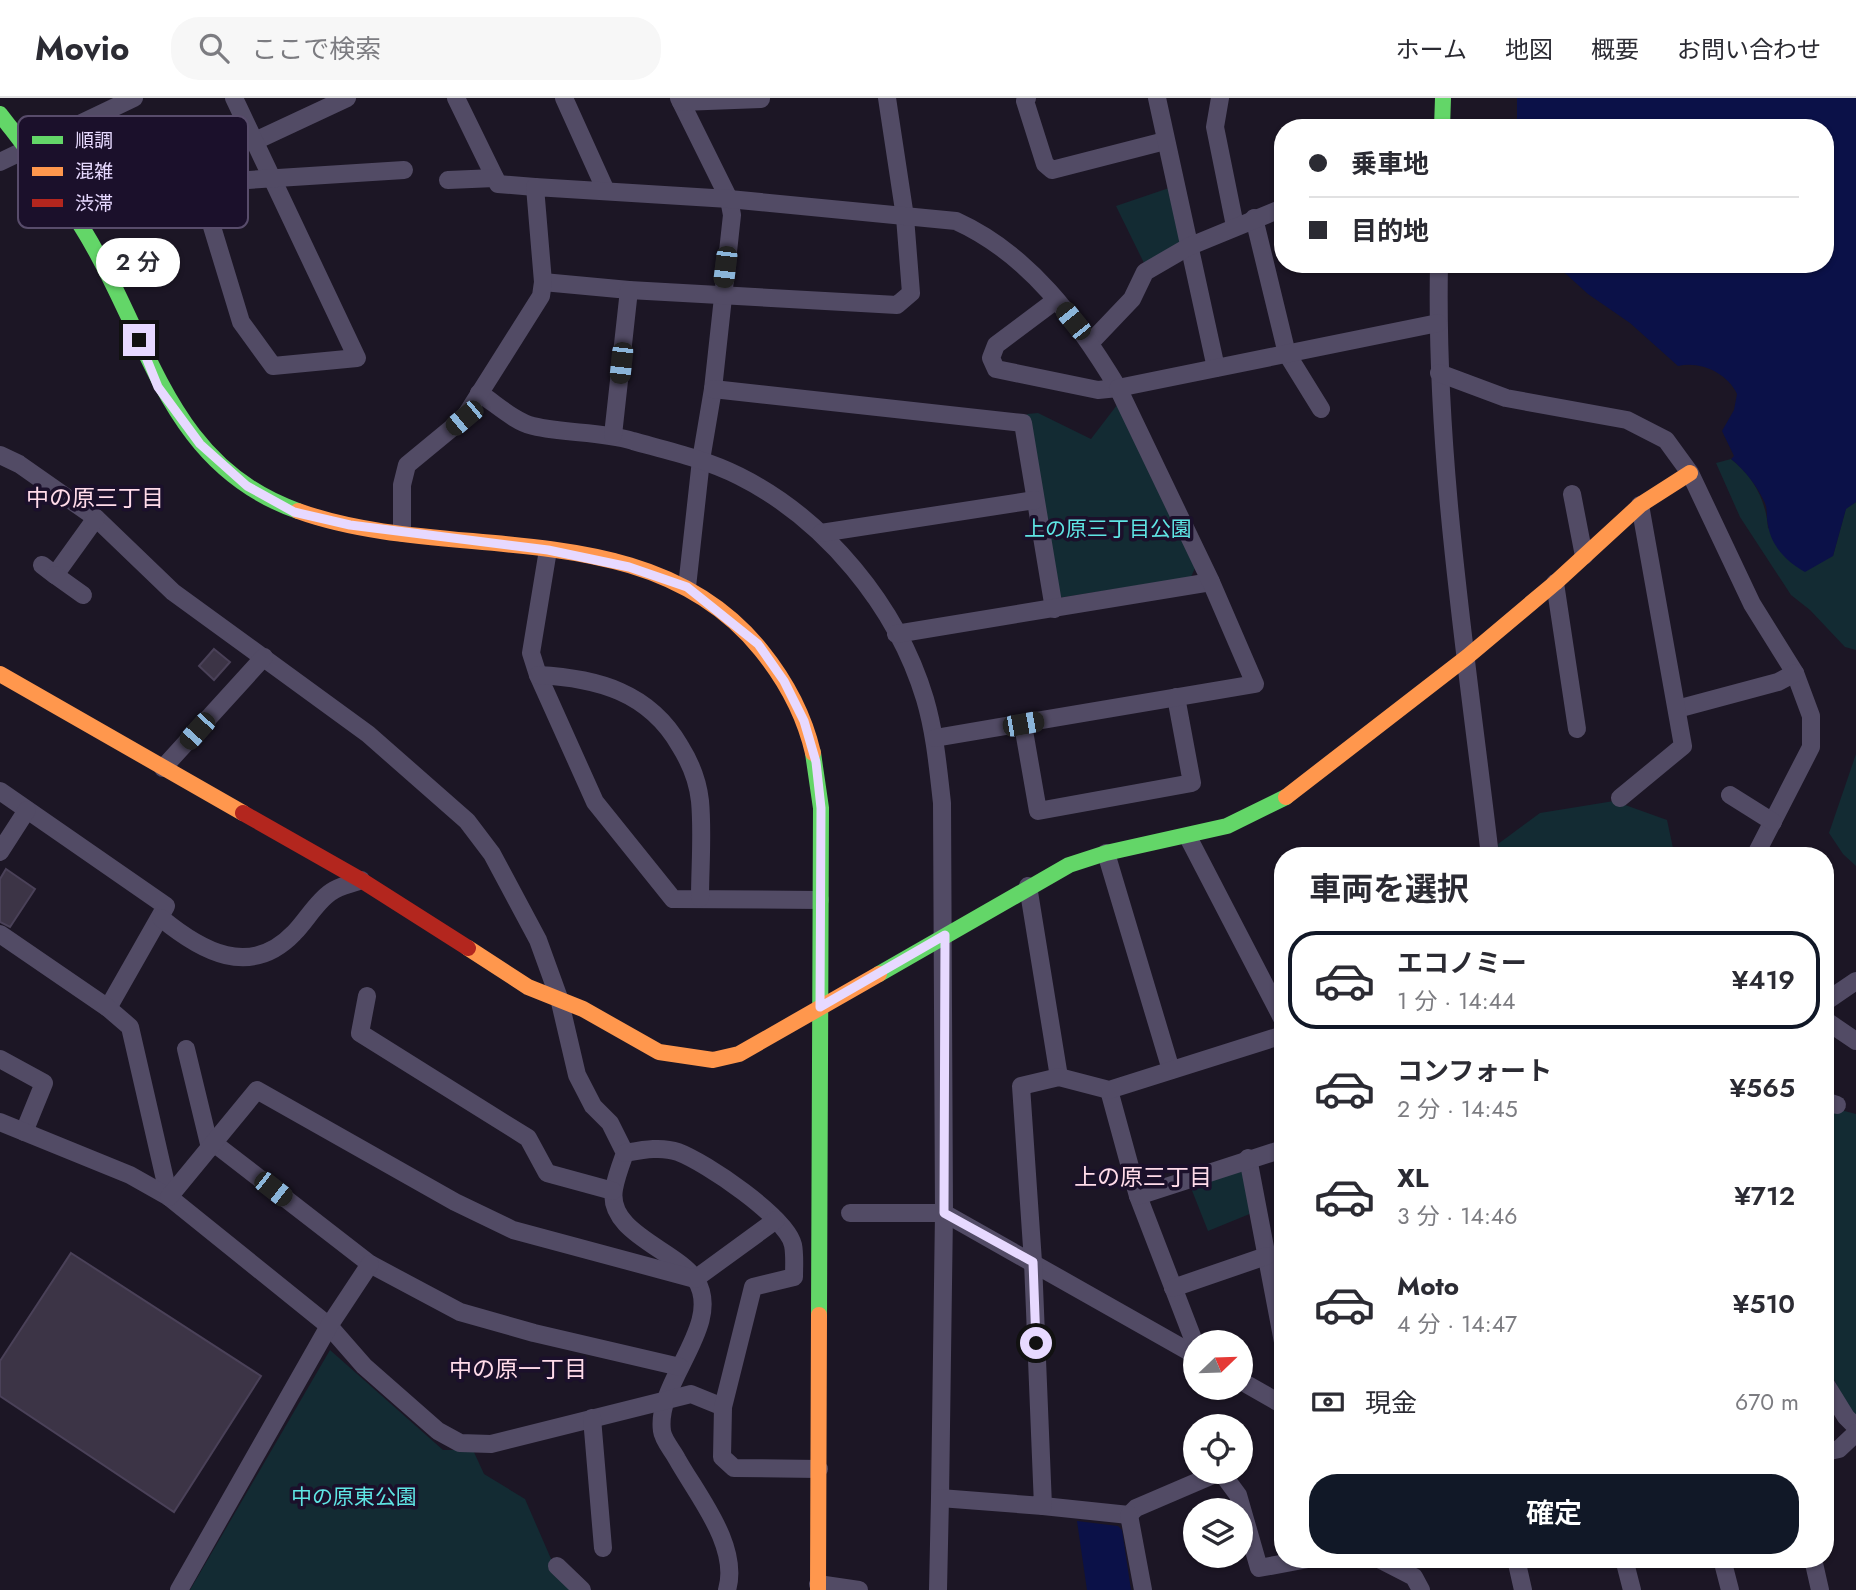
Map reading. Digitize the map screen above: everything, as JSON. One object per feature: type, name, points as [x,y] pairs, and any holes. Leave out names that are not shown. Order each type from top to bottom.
[{"type":"street","points":[[96,116],[134,98]]},
{"type":"street","points":[[234,98],[243,116]]},
{"type":"street","points":[[255,141],[347,98]]},
{"type":"street","points":[[456,98],[498,184],[729,199],[956,222],[988,236],[1019,260],[1091,342],[1118,388],[1211,582],[1255,684],[935,738]]},
{"type":"street","points":[[564,98],[606,191]]},
{"type":"street","points":[[543,282],[629,290],[722,293],[897,305],[911,293],[905,218],[887,98]]},
{"type":"street","points":[[1157,98],[1216,368]]},
{"type":"street","points":[[1220,98],[1215,127],[1235,226]]},
{"type":"street","points":[[1442,119],[1443,98]]},
{"type":"street","points":[[687,587],[732,215],[729,199],[680,100],[761,99]]},
{"type":"street","points":[[1025,99],[1045,164],[1052,170],[1165,141]]},
{"type":"street","points":[[0,114],[18,137]]},
{"type":"street","points":[[212,228],[241,322],[273,366],[357,358],[248,127]]},
{"type":"street","points":[[0,162],[18,153]]},
{"type":"street","points":[[248,179],[404,170]]},
{"type":"street","points":[[448,180],[495,178]]},
{"type":"street","points":[[402,533],[402,485],[407,465],[464,418],[541,296],[543,282],[535,187]]},
{"type":"street","points":[[1091,342],[1132,299],[1145,272],[1188,247],[1274,211]]},
{"type":"street","points":[[1254,218],[1287,354],[1321,409]]},
{"type":"street","points":[[82,228],[130,317],[158,387],[200,444],[247,486],[294,512],[402,533],[548,550],[629,567],[687,587],[758,644],[784,681],[804,721],[816,762],[821,808],[818,1587],[859,1590]]},
{"type":"street","points":[[1439,273],[1439,373],[1448,495],[1489,847]]},
{"type":"street","points":[[613,435],[629,290]]},
{"type":"street","points":[[1056,300],[996,345],[991,358],[996,369],[1098,390],[1118,388],[1438,323]]},
{"type":"street","points":[[1439,373],[1506,398],[1627,421],[1666,440],[1690,473],[1752,604],[1795,673],[1811,716],[1811,747],[1760,847]]},
{"type":"street","points":[[713,389],[1023,423],[1054,608]]},
{"type":"street","points":[[479,393],[530,426],[613,435],[701,460],[776,497],[821,533],[862,581],[897,634],[924,696],[935,738],[942,803],[945,935],[938,1590]]},
{"type":"street","points":[[2,461],[96,518],[173,592],[368,734],[467,821],[492,854],[538,940],[559,998],[577,1074],[593,1105],[610,1123],[625,1153],[613,1191],[619,1212],[635,1233],[675,1260],[695,1279],[703,1314],[666,1399],[662,1432],[718,1531],[728,1558],[727,1590]]},
{"type":"street","points":[[0,674],[361,880],[528,987],[559,998],[659,1052],[683,1058],[713,1060],[739,1054],[1028,886],[1069,865],[1106,853],[1188,837],[1227,826],[1284,799],[1467,657],[1555,583],[1640,505],[1690,473]]},
{"type":"street","points":[[1572,494],[1584,556]]},
{"type":"street","points":[[821,533],[1035,500]]},
{"type":"street","points":[[1620,798],[1683,746],[1640,505]]},
{"type":"street","points":[[83,595],[49,570],[96,518]]},
{"type":"street","points":[[548,550],[531,653],[538,675],[595,802],[673,899],[820,900]]},
{"type":"street","points":[[897,634],[1211,582]]},
{"type":"street","points":[[1555,583],[1577,729]]},
{"type":"street","points":[[163,768],[264,657]]},
{"type":"street","points":[[1677,709],[1778,682],[1795,673]]},
{"type":"street","points":[[538,675],[583,679],[635,696],[674,735],[690,763],[700,800],[700,898]]},
{"type":"street","points":[[1023,724],[1038,811],[1192,783],[1176,697]]},
{"type":"street","points":[[0,791],[166,906],[108,1008]]},
{"type":"street","points":[[1730,795],[1773,822]]},
{"type":"street","points":[[0,852],[27,810]]},
{"type":"street","points":[[1188,837],[1274,1003]]},
{"type":"street","points":[[1106,853],[1171,1070]]},
{"type":"street","points":[[161,918],[191,943],[240,958],[268,953],[292,935],[330,892],[361,880]]},
{"type":"street","points":[[1028,886],[1059,1077]]},
{"type":"street","points":[[0,934],[108,1008],[130,1027],[169,1197]]},
{"type":"street","points":[[1834,996],[1856,981]]},
{"type":"street","points":[[367,996],[360,1033],[528,1138],[547,1173],[613,1191]]},
{"type":"street","points":[[1834,1026],[1856,1041]]},
{"type":"street","points":[[1043,1506],[1033,1262],[1021,1086],[1059,1077],[1109,1090],[1274,1038]]},
{"type":"street","points":[[186,1049],[212,1146],[370,1264],[460,1312],[534,1334],[680,1367]]},
{"type":"street","points":[[0,1059],[44,1083],[24,1132]]},
{"type":"street","points":[[169,1197],[257,1090],[455,1202],[513,1230],[695,1279]]},
{"type":"street","points":[[1109,1090],[1138,1196],[1190,1330]]},
{"type":"street","points":[[0,1122],[130,1175],[169,1197],[329,1326],[364,1366],[438,1431],[460,1443],[491,1444],[691,1394],[723,1406]]},
{"type":"street","points":[[625,1153],[654,1149],[678,1152],[746,1192],[776,1220],[793,1243],[794,1278],[753,1287],[723,1406],[722,1457],[734,1468],[819,1469]]},
{"type":"street","points":[[1138,1196],[1274,1151]]},
{"type":"street","points":[[1248,1158],[1266,1256],[1274,1269]]},
{"type":"street","points":[[850,1213],[944,1213],[1183,1348]]},
{"type":"street","points":[[695,1279],[776,1220]]},
{"type":"street","points":[[1173,1288],[1266,1256]]},
{"type":"street","points":[[179,1590],[329,1326],[370,1264]]},
{"type":"street","points":[[1253,1388],[1274,1400]]},
{"type":"street","points":[[1834,1398],[1856,1427]]},
{"type":"street","points":[[592,1418],[603,1548]]},
{"type":"street","points":[[1834,1450],[1839,1449],[1856,1433]]},
{"type":"street","points":[[1129,1515],[1136,1508],[1192,1484]]},
{"type":"street","points":[[1229,1484],[1238,1495],[1259,1568],[1274,1565]]},
{"type":"street","points":[[940,1498],[1129,1515]]},
{"type":"street","points":[[1129,1515],[1143,1590]]},
{"type":"street","points":[[557,1566],[582,1590]]},
{"type":"street","points":[[1396,1568],[1414,1577],[1421,1590]]},
{"type":"street","points":[[1518,1568],[1523,1590]]},
{"type":"street","points":[[1626,1568],[1632,1590]]},
{"type":"street","points":[[1724,1568],[1730,1590]]},
{"type":"street","points":[[1815,1568],[1820,1590]]},
{"type":"green space","points":[[1169,188],[1182,243],[1144,263],[1116,206]]},
{"type":"green space","name":"上の原三丁目公園","points":[[1117,405],[1195,568],[1191,577],[1058,598],[1027,414],[1038,413],[1091,439]]},
{"type":"green space","points":[[1731,459],[1746,473],[1757,489],[1768,528],[1833,556],[1846,508],[1856,502],[1856,650],[1845,647],[1810,610],[1791,595],[1740,517],[1716,463]]},
{"type":"green space","points":[[1856,754],[1856,866],[1843,854],[1829,833]]},
{"type":"green space","points":[[1614,801],[1667,820],[1673,847],[1498,847],[1498,844],[1540,813]]},
{"type":"green space","points":[[1834,1108],[1856,1114],[1856,1416],[1850,1411],[1834,1380]]},
{"type":"green space","points":[[1242,1169],[1252,1213],[1208,1231],[1191,1188]]},
{"type":"green space","name":"中の原東公園","points":[[330,1350],[443,1450],[473,1450],[484,1474],[525,1499],[555,1568],[578,1590],[190,1590]]},
{"type":"shaded area","points":[[1517,98],[1856,98],[1856,502],[1846,509],[1833,556],[1805,572],[1786,558],[1776,546],[1767,522],[1765,503],[1750,479],[1731,459],[1734,456],[1722,431],[1734,410],[1737,394],[1727,380],[1704,367],[1678,366],[1630,323],[1588,294],[1565,273],[1834,273],[1834,119],[1517,119]]},
{"type":"shaded area","points":[[1077,1521],[1118,1526],[1122,1530],[1131,1590],[1087,1590]]},
{"type":"building","points":[[214,649],[230,662],[214,680],[199,666]]},
{"type":"building","points":[[6,869],[35,889],[10,927],[0,922],[0,879]]},
{"type":"building","points":[[71,1253],[261,1376],[174,1512],[0,1396],[0,1361]]},
{"type":"traffic: fast","points":[[1442,119],[1443,98]]},
{"type":"traffic: fast","points":[[0,114],[18,138]]},
{"type":"traffic: fast","points":[[82,228],[174,407],[197,439],[224,468],[257,492],[298,511]]},
{"type":"traffic: fast","points":[[813,753],[821,808],[819,1315]]},
{"type":"traffic: fast","points":[[879,974],[1069,865],[1106,853],[1227,826],[1286,797]]},
{"type":"traffic: slow","points":[[1286,797],[1467,657],[1555,583],[1640,505],[1690,473]]},
{"type":"traffic: slow","points":[[298,511],[356,527],[543,548],[604,559],[662,577],[715,606],[761,650],[793,698],[813,753]]},
{"type":"traffic: slow","points":[[0,674],[243,813]]},
{"type":"traffic: slow","points":[[468,948],[528,987],[583,1009],[659,1052],[713,1060],[739,1054],[879,974]]},
{"type":"traffic: slow","points":[[818,1590],[819,1315]]},
{"type":"traffic: jam","points":[[243,813],[361,880],[468,948]]},
{"type":"district","name":"中の原三丁目","points":[[95,498]]},
{"type":"district","name":"上の原三丁目","points":[[1143,1177]]},
{"type":"district","name":"中の原一丁目","points":[[518,1369]]},
{"type":"route","points":[[139,340],[158,387],[200,444],[247,486],[294,512],[350,525],[548,550],[629,567],[687,587],[758,644],[784,681],[804,721],[816,762],[821,808],[820,1007],[945,935],[944,1213],[1033,1262],[1036,1343]]}]
